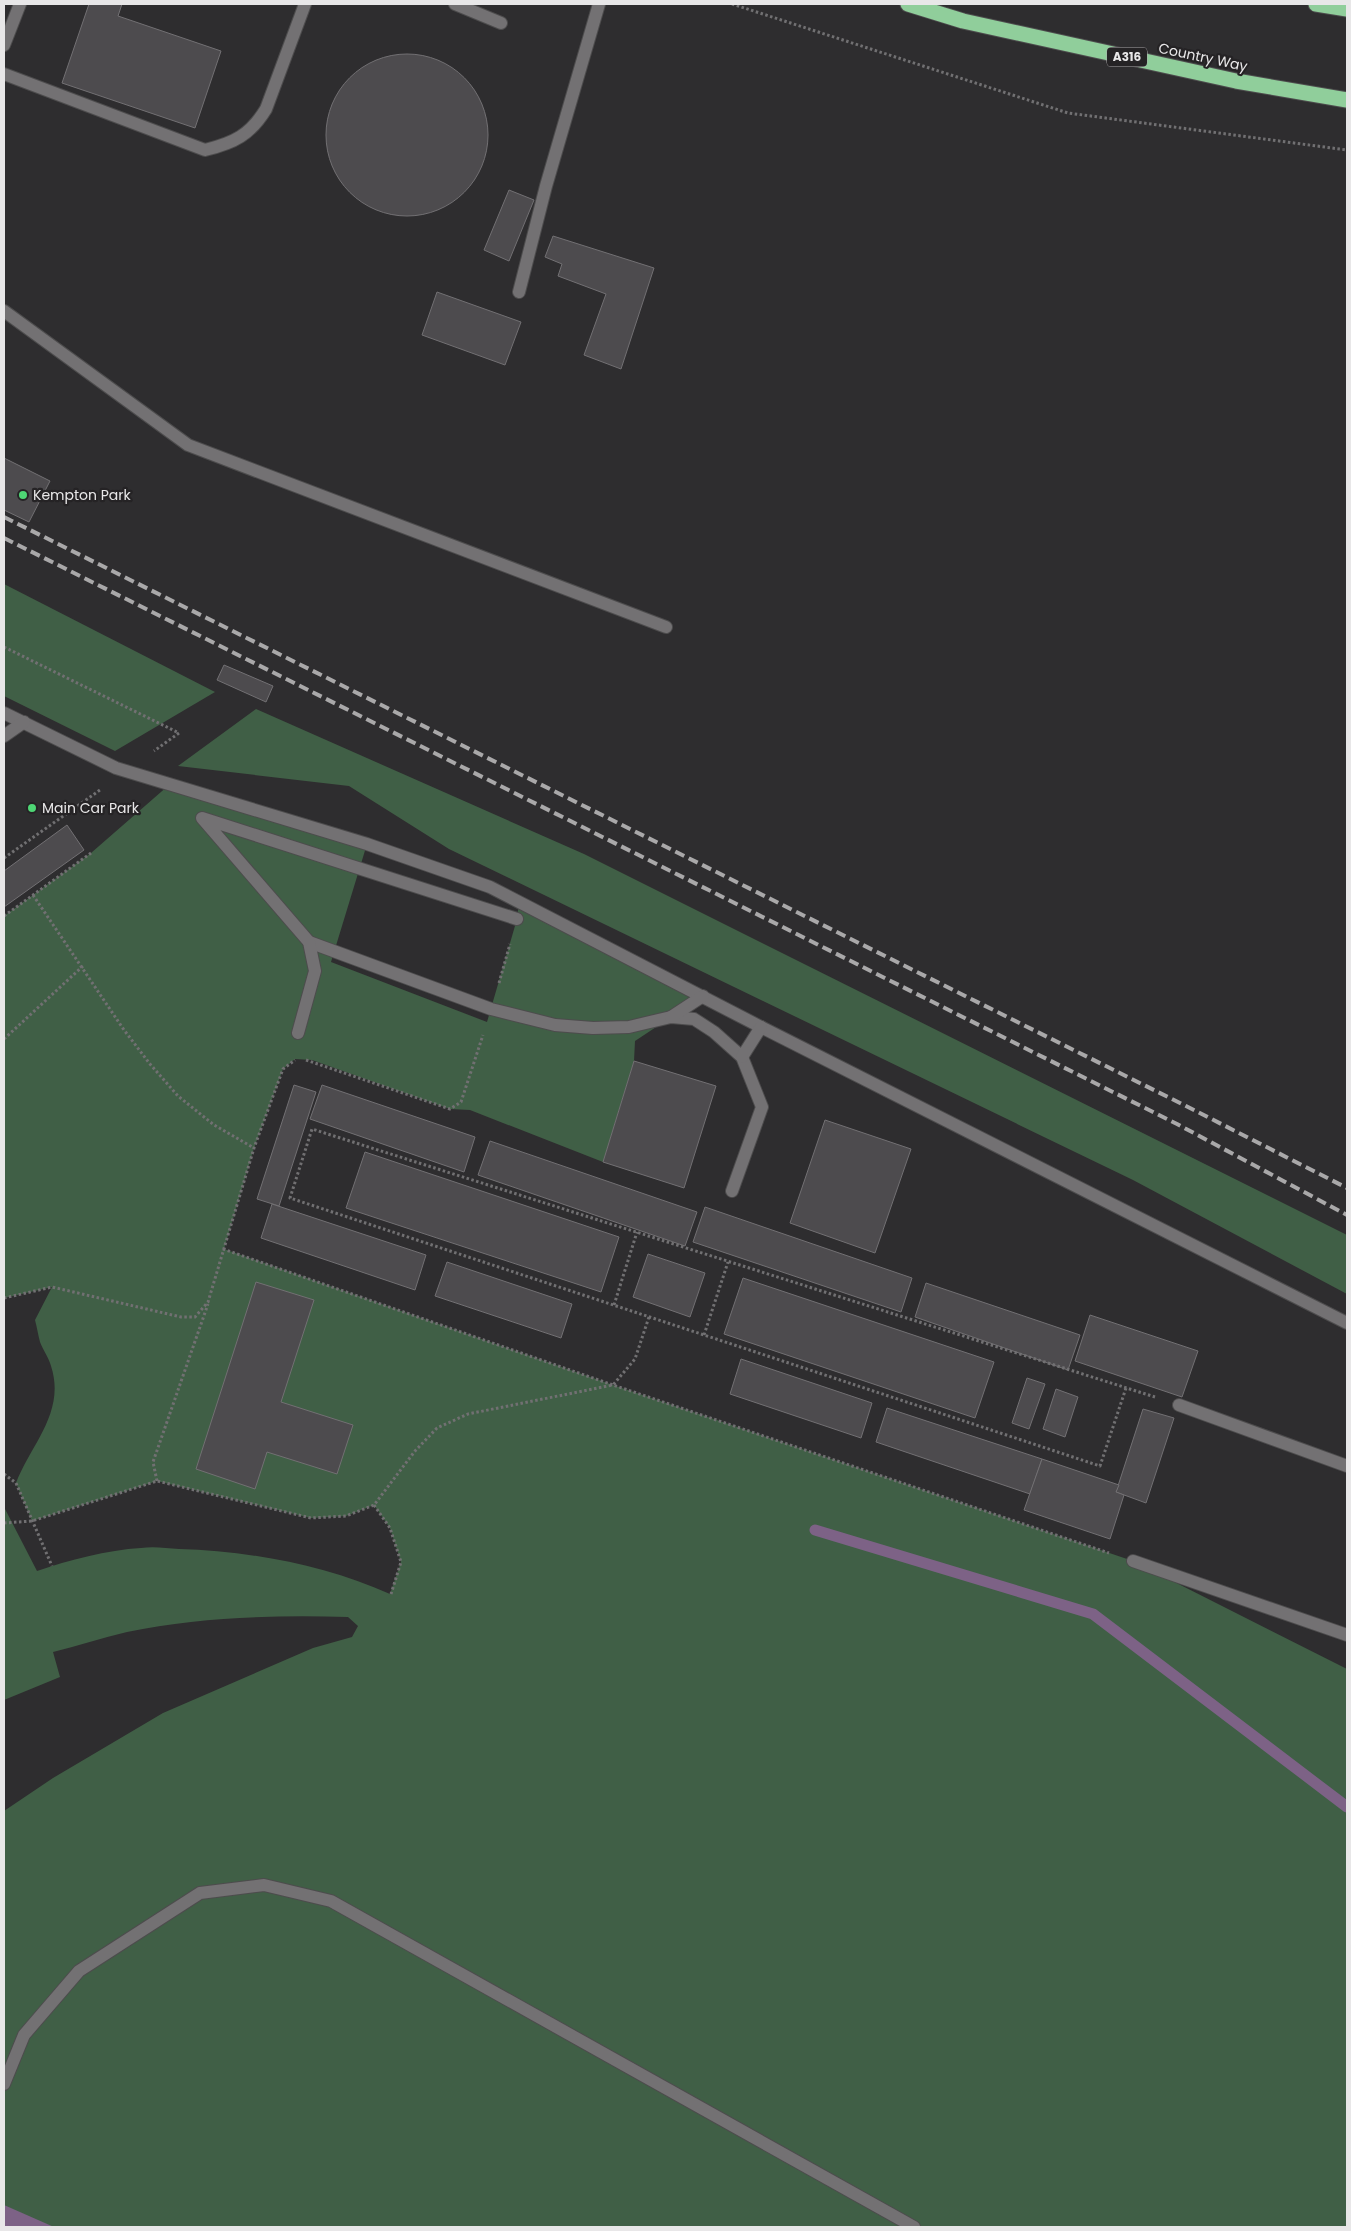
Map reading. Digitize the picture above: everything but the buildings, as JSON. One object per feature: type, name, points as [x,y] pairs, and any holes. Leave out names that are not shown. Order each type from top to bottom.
[{"type":"highway","name":"Country Way","points":[[908,4],[963,21],[1158,64],[1236,81],[1347,100]]},
{"type":"highway","points":[[1316,4],[1347,9]]},
{"type":"lane","points":[[4,45],[20,4]]},
{"type":"lane","points":[[4,74],[205,150],[225,145],[243,136],[256,125],[266,109],[305,4]]},
{"type":"lane","points":[[455,4],[501,23]]},
{"type":"lane","points":[[519,292],[546,186],[599,4]]},
{"type":"lane","points":[[4,310],[188,445],[666,627]]},
{"type":"lane","points":[[4,712],[116,768],[367,844],[490,887],[761,1027],[1347,1323]]},
{"type":"lane","points":[[4,736],[24,722]]},
{"type":"lane","points":[[518,919],[202,818],[309,942],[491,1009],[555,1025],[593,1028],[629,1027],[671,1018],[694,1019],[714,1032],[742,1057],[762,1107],[732,1191]]},
{"type":"lane","points":[[298,1033],[315,971],[309,942]]},
{"type":"lane","points":[[671,1018],[703,996]]},
{"type":"lane","points":[[742,1057],[761,1027]]},
{"type":"lane","points":[[1179,1405],[1347,1466]]},
{"type":"lane","points":[[1133,1561],[1347,1635]]},
{"type":"lane","points":[[4,2084],[24,2035],[79,1971],[200,1893],[264,1885],[331,1901],[914,2227]]},
{"type":"path","points":[[732,4],[1068,113],[1347,150]]},
{"type":"path","points":[[4,916],[91,853]]},
{"type":"path","points":[[33,895],[83,966],[124,1030],[150,1064],[178,1096],[214,1125],[254,1148]]},
{"type":"path","points":[[157,1481],[153,1462],[208,1302],[254,1148],[283,1068],[296,1059],[312,1060],[450,1109],[461,1102],[518,919]]},
{"type":"path","points":[[4,1039],[83,966]]},
{"type":"path","points":[[1126,1388],[1100,1466],[290,1198],[312,1129],[728,1262],[1126,1388],[1179,1405]]},
{"type":"path","points":[[614,1305],[637,1232]]},
{"type":"path","points":[[223,1249],[613,1385],[1133,1561]]},
{"type":"path","points":[[704,1335],[728,1262]]},
{"type":"path","points":[[4,1298],[52,1287],[181,1317],[195,1317],[208,1302]]},
{"type":"path","points":[[4,1523],[32,1521],[157,1481],[311,1518],[346,1516],[374,1505],[414,1451],[438,1428],[468,1414],[613,1385],[635,1359],[649,1317]]},
{"type":"path","points":[[4,1474],[16,1483],[52,1566]]},
{"type":"path","points":[[374,1505],[390,1528],[401,1562],[391,1594]]},
{"type":"green space","points":[[4,584],[215,692],[115,751],[4,696]]},
{"type":"green space","points":[[256,709],[584,854],[1347,1235],[1347,1294],[1133,1180],[449,849],[349,786],[178,766]]},
{"type":"green space","points":[[169,785],[367,844],[331,962],[487,1022],[517,919],[519,902],[703,996],[635,1041],[634,1061],[603,1162],[470,1110],[450,1109],[312,1060],[295,1059],[283,1069],[254,1148],[224,1249],[613,1385],[1133,1561],[1347,1669],[1347,2227],[4,2227],[4,1811],[53,1778],[163,1713],[313,1648],[352,1637],[358,1626],[348,1617],[292,1616],[209,1620],[127,1632],[53,1652],[60,1677],[4,1700],[4,1507],[37,1571],[88,1556],[128,1549],[155,1547],[206,1550],[287,1561],[340,1575],[390,1594],[401,1562],[390,1528],[374,1505],[346,1516],[311,1518],[157,1481],[32,1521],[16,1483],[45,1427],[54,1398],[54,1383],[50,1363],[40,1342],[35,1320],[52,1287],[4,1298],[4,916],[91,853]]},
{"type":"shaded area","points":[[4,2205],[54,2227],[4,2227]]},
{"type":"waterway","points":[[815,1530],[1093,1614],[1347,1807]]},
{"type":"railway","points":[[4,517],[1347,1188]]},
{"type":"railway","points":[[4,538],[1177,1124],[1347,1215]]},
{"type":"place","name":"Kempton Park","points":[[23,495]]},
{"type":"place","name":"Main Car Park","points":[[32,808]]}]
